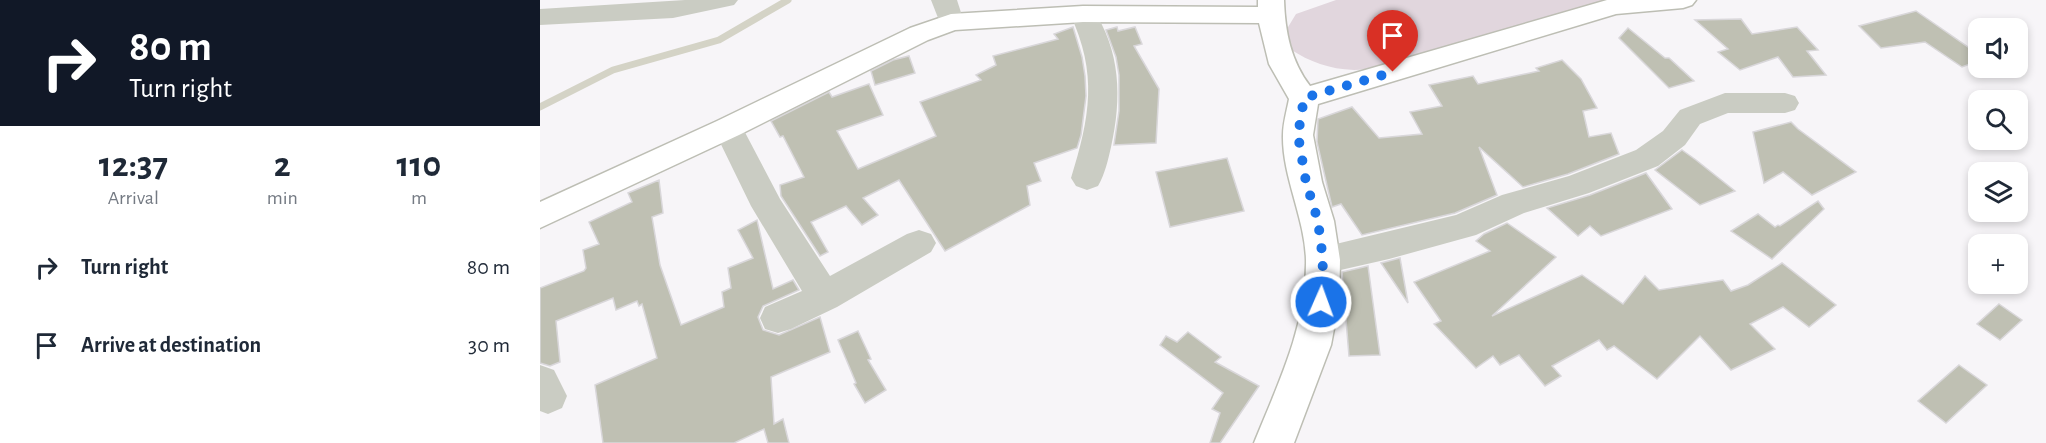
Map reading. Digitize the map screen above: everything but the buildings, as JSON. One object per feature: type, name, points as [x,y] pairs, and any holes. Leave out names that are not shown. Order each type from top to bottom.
[{"type":"main road","points":[[540,196],[612,165],[864,36],[915,13],[995,0]]},
{"type":"main road","points":[[1304,98],[1614,6],[1683,0]]},
{"type":"main road","points":[[540,216],[728,128],[919,34],[947,8],[1083,14],[1271,8],[1276,50],[1293,84],[1304,98],[1298,135],[1306,182],[1318,221],[1323,260],[1321,302],[1312,345],[1275,443]]},
{"type":"street","points":[[540,17],[673,10],[725,0]]},
{"type":"street","points":[[1083,14],[1092,30],[1103,68],[1106,93],[1087,178]]},
{"type":"street","points":[[1323,260],[1389,246],[1464,226],[1513,204],[1608,174],[1647,158],[1674,138],[1690,117],[1725,104],[1785,103]]},
{"type":"street","points":[[728,128],[767,206],[824,297]]},
{"type":"street","points":[[778,318],[824,297],[919,243]]},
{"type":"shaded area","points":[[1336,0],[1611,0],[1453,49],[1354,70],[1328,66],[1297,54],[1290,49],[1285,32],[1296,14]]},
{"type":"waterway","points":[[540,107],[613,70],[719,40],[788,0]]},
{"type":"route","points":[[1321,302],[1323,260],[1318,221],[1306,182],[1298,135],[1304,98],[1393,72]]}]
